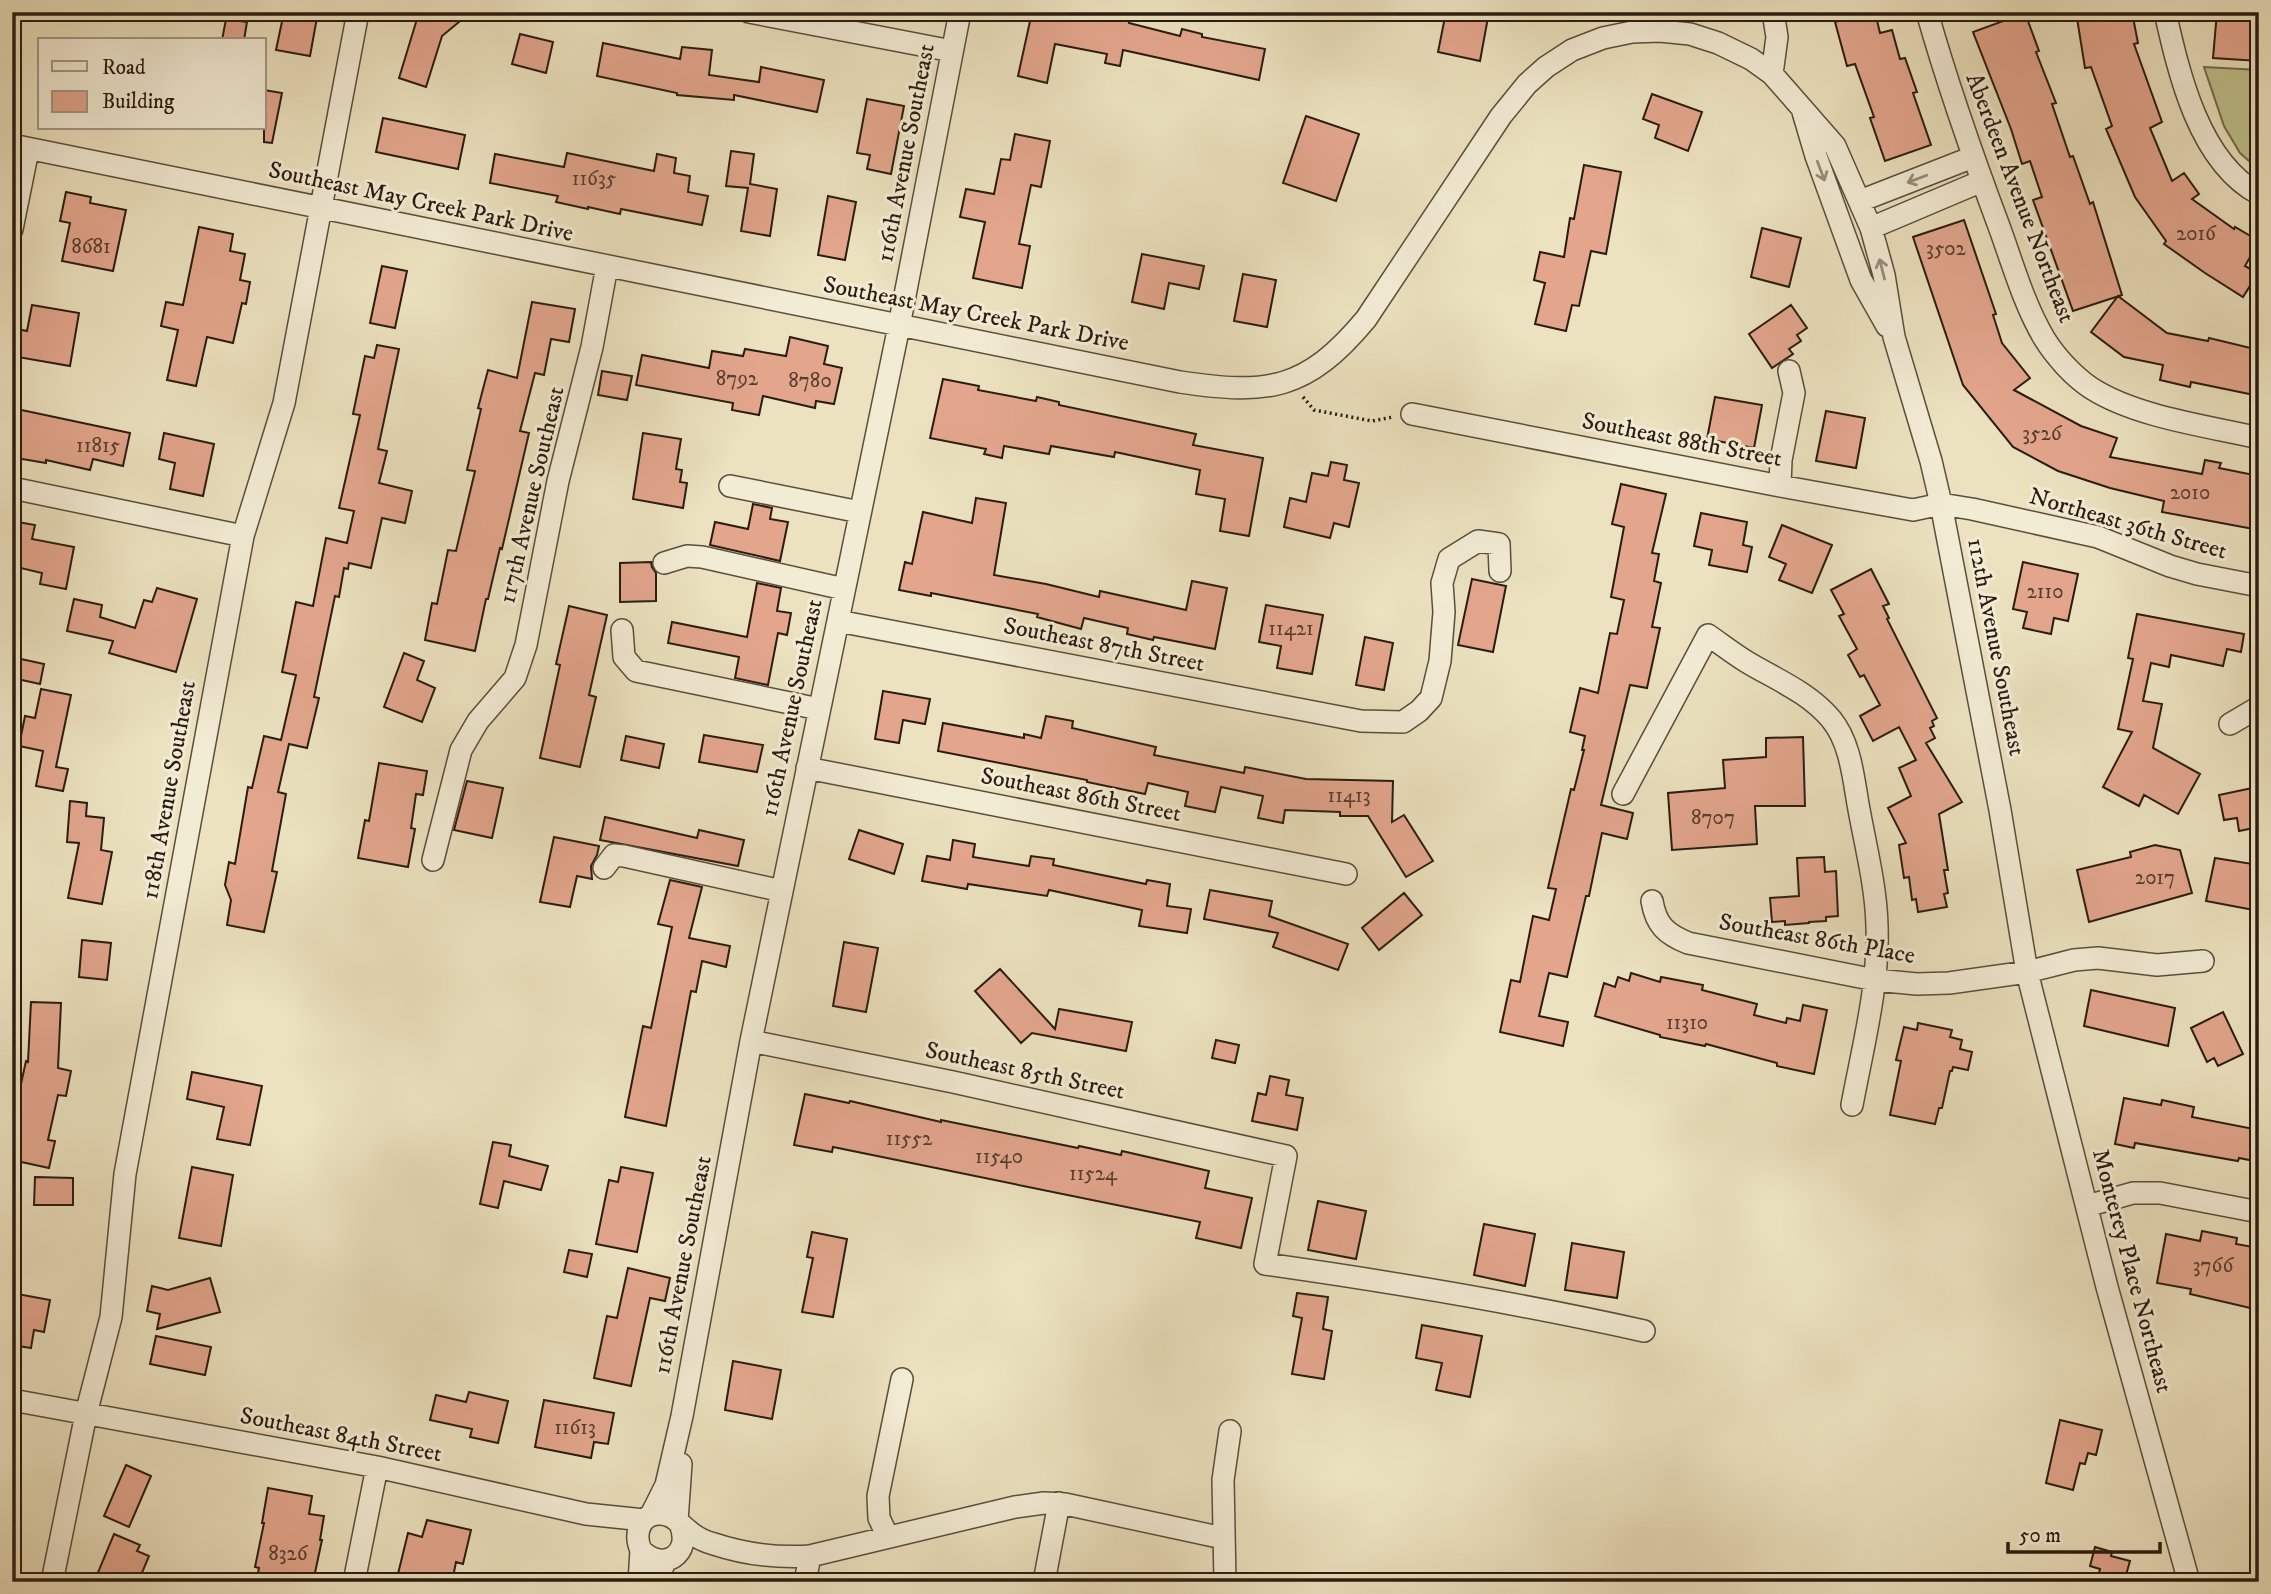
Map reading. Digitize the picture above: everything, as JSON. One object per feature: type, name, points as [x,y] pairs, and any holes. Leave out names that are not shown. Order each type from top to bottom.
[{"type":"street","name":"118th Avenue Southeast","points":[[52,1582],[86,1414],[111,1317],[125,1174],[243,536],[284,403],[358,12]]},
{"type":"street","points":[[749,12],[952,51]]},
{"type":"street","name":"116th Avenue Southeast","points":[[639,1582],[637,1534],[666,1485],[682,1416],[751,1041],[899,326],[960,12]]},
{"type":"street","points":[[1772,74],[1777,37],[1773,12]]},
{"type":"street","name":"Aberdeen Avenue Northeast","points":[[1927,12],[1973,157],[2031,312],[2045,340],[2063,362],[2090,387],[2115,401],[2139,410],[2259,438]]},
{"type":"street","points":[[2165,12],[2171,41],[2192,106],[2207,142],[2222,163],[2248,188],[2259,194]]},
{"type":"street","name":"Southeast May Creek Park Drive","points":[[20,147],[899,326],[1210,386],[1258,388],[1273,386],[1322,365],[1345,345],[1366,319],[1502,116],[1527,84],[1546,67],[1572,50],[1603,37],[1632,32],[1690,34],[1751,58],[1772,74]]},
{"type":"street","name":"112th Avenue Southeast","points":[[1772,74],[1835,146],[1871,228],[1884,275],[1894,337],[1941,504],[2000,810],[2027,972]]},
{"type":"street","name":"112th Avenue Southeast","points":[[1801,106],[1816,156],[1861,280],[1894,337]]},
{"type":"street","points":[[12,229],[20,147]]},
{"type":"street","points":[[1860,201],[1973,157]]},
{"type":"street","points":[[1871,228],[1982,181]]},
{"type":"street","name":"117th Avenue Southeast","points":[[433,860],[461,750],[478,721],[515,678],[526,645],[558,481],[592,347],[607,266]]},
{"type":"street","points":[[1780,486],[1794,393],[1789,370]]},
{"type":"street","name":"Southeast 88th Street","points":[[1412,414],[1913,510],[1941,504]]},
{"type":"street","points":[[730,486],[860,512]]},
{"type":"street","points":[[12,488],[243,536]]},
{"type":"street","name":"Northeast 36th Street","points":[[1941,504],[2098,537],[2170,566],[2259,586]]},
{"type":"street","name":"Southeast 87th Street","points":[[838,621],[1361,721],[1403,722],[1431,698],[1440,662],[1444,612],[1442,583],[1449,559],[1478,541],[1499,544],[1500,571]]},
{"type":"street","points":[[664,563],[687,556],[702,557],[844,589]]},
{"type":"street","points":[[622,630],[624,657],[636,671],[819,709]]},
{"type":"street","points":[[1623,794],[1708,635],[1746,662],[1815,702],[1832,720],[1843,739],[1851,765],[1877,923],[1875,980],[1852,1105]]},
{"type":"street","points":[[2231,724],[2259,707]]},
{"type":"street","name":"Southeast 86th Street","points":[[807,768],[1346,874]]},
{"type":"street","points":[[604,868],[614,855],[624,856],[782,891]]},
{"type":"street","name":"Southeast 86th Place","points":[[1652,901],[1661,927],[1672,937],[1688,943],[1875,980],[1917,984],[1948,983],[2027,972],[2074,960],[2098,958],[2157,965],[2203,961]]},
{"type":"street","name":"Monterey Place Northeast","points":[[2027,972],[2189,1582]]},
{"type":"street","name":"Southeast 85th Street","points":[[751,1041],[953,1082],[1286,1156],[1265,1264],[1388,1281],[1644,1331]]},
{"type":"street","points":[[2087,1206],[2133,1193],[2160,1193],[2259,1212]]},
{"type":"street","points":[[888,1538],[878,1518],[878,1496],[902,1379]]},
{"type":"street","name":"Southeast 84th Street","points":[[12,1400],[377,1467],[586,1514],[648,1517]]},
{"type":"street","name":"116th Avenue Southeast","points":[[656,1582],[670,1559],[682,1548],[684,1540],[679,1522],[682,1416]]},
{"type":"street","points":[[1225,1582],[1223,1480],[1230,1432]]},
{"type":"street","points":[[354,1582],[377,1467]]},
{"type":"street","points":[[1044,1582],[1059,1503]]},
{"type":"street","points":[[648,1517],[667,1515],[691,1533],[713,1544],[772,1556],[810,1556],[1015,1507],[1059,1503],[1223,1538]]},
{"type":"street","name":"Southeast 84th Street","points":[[586,1514],[629,1535],[639,1546]]},
{"type":"street","points":[[639,1546],[654,1560],[694,1553],[746,1551]]},
{"type":"street","points":[[805,1582],[810,1556]]},
{"type":"path","points":[[1289,380],[1314,410],[1373,421],[1412,414]]},
{"type":"green space","points":[[2204,67],[2259,70],[2258,169],[2240,153],[2224,126]]},
{"type":"building","points":[[284,12],[318,12],[310,56],[276,50]]},
{"type":"building","points":[[425,12],[471,12],[442,36],[426,87],[399,78],[417,19]]},
{"type":"building","points":[[1032,12],[1112,12],[1130,16],[1129,23],[1180,36],[1182,29],[1202,34],[1202,37],[1265,49],[1259,80],[1123,50],[1120,66],[1105,63],[1107,54],[1055,44],[1047,83],[1018,76]]},
{"type":"building","points":[[1446,12],[1489,12],[1480,61],[1438,52]]},
{"type":"building","points":[[1875,12],[1880,33],[1892,30],[1900,59],[1905,58],[1917,92],[1913,93],[1931,145],[1885,161],[1870,118],[1874,117],[1855,64],[1847,66],[1835,22]]},
{"type":"building","points":[[2076,12],[2132,12],[2138,43],[2134,44],[2162,122],[2150,128],[2172,181],[2184,173],[2199,194],[2192,199],[2234,229],[2235,227],[2259,241],[2245,266],[2258,273],[2243,297],[2164,244],[2166,241],[2135,197],[2106,129],[2112,126],[2091,67],[2085,68]]},
{"type":"building","points":[[2217,12],[2259,15],[2259,61],[2213,58]]},
{"type":"building","points":[[2025,13],[2039,51],[2036,52],[2056,103],[2052,104],[2070,157],[2073,156],[2090,204],[2093,202],[2122,295],[2073,311],[2033,200],[2042,197],[2030,161],[2022,164],[1973,32]]},
{"type":"building","points":[[226,19],[247,22],[244,38],[222,38]]},
{"type":"building","points":[[520,34],[553,42],[546,73],[512,64]]},
{"type":"building","points":[[603,43],[680,59],[682,47],[712,50],[709,75],[759,82],[761,67],[824,80],[817,112],[734,95],[734,100],[677,95],[597,76]]},
{"type":"building","points":[[266,90],[282,93],[272,143],[264,142]]},
{"type":"building","points":[[1652,94],[1702,112],[1688,151],[1655,138],[1659,125],[1643,119]]},
{"type":"building","points":[[867,99],[904,106],[891,174],[867,169],[870,155],[857,153]]},
{"type":"building","points":[[1306,116],[1359,134],[1336,201],[1283,183]]},
{"type":"building","points":[[383,118],[465,135],[458,169],[376,152]]},
{"type":"building","points":[[1015,134],[1050,141],[1041,187],[1031,185],[1019,244],[1030,246],[1022,288],[973,278],[985,222],[960,217],[966,189],[994,194],[1001,159],[1010,160]]},
{"type":"building","points":[[731,151],[754,154],[750,184],[777,189],[770,236],[741,231],[748,188],[726,186]]},
{"type":"building","points":[[567,153],[654,171],[657,154],[676,158],[674,173],[690,176],[688,192],[708,196],[702,225],[621,209],[620,214],[588,209],[556,202],[558,196],[490,183],[495,154],[564,167]]},
{"type":"building","points":[[1584,165],[1621,172],[1606,254],[1591,251],[1579,306],[1572,305],[1566,331],[1535,324],[1545,283],[1534,280],[1540,252],[1564,257],[1570,218],[1574,219]]},
{"type":"building","points":[[66,192],[91,197],[90,203],[126,210],[113,271],[62,261],[70,223],[60,221]]},
{"type":"building","points":[[828,196],[856,202],[845,260],[818,255]]},
{"type":"building","points":[[1964,220],[1996,314],[1993,315],[2002,343],[2030,378],[2014,390],[2081,426],[2117,438],[2110,457],[2202,474],[2205,460],[2221,463],[2219,468],[2259,476],[2259,530],[2162,512],[2164,501],[2110,488],[2058,471],[2013,447],[1963,385],[1913,237]]},
{"type":"building","points":[[199,227],[233,234],[230,251],[245,254],[240,280],[250,282],[233,343],[207,337],[196,386],[167,380],[178,330],[161,326],[166,302],[183,305]]},
{"type":"building","points":[[1762,228],[1801,238],[1789,287],[1751,277]]},
{"type":"building","points":[[1142,254],[1204,266],[1199,289],[1169,283],[1164,309],[1132,302]]},
{"type":"building","points":[[382,266],[407,271],[395,328],[370,323]]},
{"type":"building","points":[[1243,274],[1276,280],[1267,327],[1234,321]]},
{"type":"building","points":[[2118,296],[2167,333],[2208,341],[2209,338],[2259,350],[2259,396],[2191,382],[2190,387],[2160,380],[2163,365],[2124,357],[2091,332]]},
{"type":"building","points":[[532,302],[575,309],[569,342],[551,339],[544,375],[535,373],[520,431],[529,433],[475,651],[425,640],[432,603],[437,604],[448,550],[456,551],[475,471],[467,470],[488,370],[517,378]]},
{"type":"building","points":[[32,305],[79,313],[70,366],[12,356],[12,328],[27,331]]},
{"type":"building","points":[[1791,305],[1807,328],[1797,335],[1801,341],[1789,349],[1793,354],[1772,368],[1749,334]]},
{"type":"building","points":[[790,337],[828,346],[824,364],[842,368],[834,404],[816,401],[815,408],[763,396],[759,415],[732,410],[733,403],[636,385],[642,355],[709,368],[712,351],[743,356],[745,349],[786,356]]},
{"type":"building","points":[[377,345],[399,349],[378,449],[387,451],[379,483],[412,491],[405,523],[382,518],[371,568],[349,563],[348,569],[344,568],[339,597],[335,596],[314,697],[319,698],[307,748],[289,744],[278,792],[286,794],[272,871],[277,872],[264,932],[227,925],[231,900],[225,885],[229,862],[235,864],[248,787],[252,788],[264,736],[281,740],[296,675],[282,672],[296,602],[313,606],[326,538],[347,543],[354,511],[339,508],[360,415],[353,414],[365,356],[374,358]]},
{"type":"building","points":[[602,371],[632,376],[627,400],[598,395]]},
{"type":"building","points":[[943,379],[979,386],[978,390],[1036,401],[1037,397],[1059,402],[1059,405],[1196,434],[1193,445],[1263,458],[1249,536],[1220,531],[1225,499],[1196,494],[1200,470],[1115,452],[1114,457],[1051,446],[1049,454],[1004,446],[1002,458],[984,454],[986,449],[930,438]]},
{"type":"building","points":[[1715,397],[1762,405],[1754,448],[1707,439]]},
{"type":"building","points":[[12,408],[130,433],[123,466],[93,459],[90,470],[46,460],[46,463],[16,458],[19,442],[12,440]]},
{"type":"building","points":[[1826,411],[1865,418],[1856,468],[1816,461]]},
{"type":"building","points":[[164,433],[214,444],[203,496],[170,489],[175,463],[159,459]]},
{"type":"building","points":[[643,433],[681,439],[676,469],[682,470],[680,482],[687,483],[683,508],[633,499]]},
{"type":"building","points":[[1331,462],[1347,465],[1344,480],[1359,483],[1349,527],[1334,523],[1330,538],[1284,527],[1290,498],[1306,502],[1312,473],[1328,476]]},
{"type":"building","points":[[1621,484],[1666,494],[1652,553],[1659,554],[1654,581],[1661,583],[1652,627],[1660,628],[1647,688],[1630,685],[1601,805],[1633,813],[1627,839],[1602,833],[1589,896],[1586,896],[1567,977],[1549,973],[1539,1016],[1568,1022],[1563,1046],[1500,1032],[1511,980],[1520,982],[1533,916],[1549,920],[1556,889],[1548,888],[1571,789],[1574,790],[1584,750],[1585,736],[1570,732],[1580,688],[1598,693],[1610,633],[1617,634],[1624,600],[1611,597],[1624,527],[1612,524]]},
{"type":"building","points":[[976,498],[1006,503],[994,575],[1099,597],[1100,591],[1186,610],[1192,581],[1227,588],[1215,649],[1127,634],[1128,628],[1084,618],[1081,629],[1037,617],[1038,614],[931,593],[931,596],[899,590],[905,562],[912,564],[923,512],[972,523]]},
{"type":"building","points":[[753,504],[772,508],[770,519],[788,522],[780,561],[710,545],[715,522],[748,529]]},
{"type":"building","points":[[1701,513],[1747,522],[1743,545],[1752,547],[1747,572],[1709,565],[1712,550],[1694,546]]},
{"type":"building","points":[[12,521],[35,525],[32,539],[74,547],[66,589],[40,584],[42,573],[12,566]]},
{"type":"building","points":[[1782,525],[1832,545],[1812,593],[1779,580],[1786,564],[1769,557]]},
{"type":"building","points":[[651,562],[656,573],[656,601],[620,602],[620,563]]},
{"type":"building","points":[[2023,562],[2078,574],[2068,621],[2054,618],[2051,634],[2023,628],[2027,612],[2013,609]]},
{"type":"building","points":[[1871,569],[1889,604],[1883,606],[1889,618],[1887,619],[1937,718],[1932,721],[1934,726],[1930,728],[1935,738],[1926,743],[1962,802],[1939,814],[1948,870],[1944,870],[1948,893],[1944,894],[1947,907],[1918,912],[1916,899],[1912,900],[1909,877],[1904,878],[1899,845],[1906,843],[1888,808],[1911,796],[1899,768],[1916,760],[1899,727],[1873,741],[1860,716],[1880,705],[1864,675],[1860,677],[1848,655],[1857,649],[1839,616],[1844,614],[1831,590]]},
{"type":"building","points":[[1472,579],[1506,586],[1493,652],[1458,645]]},
{"type":"building","points":[[757,583],[781,588],[777,611],[791,613],[787,635],[778,633],[768,685],[735,678],[739,657],[668,643],[672,622],[747,637]]},
{"type":"building","points":[[157,588],[197,599],[176,672],[109,653],[113,641],[67,631],[74,599],[102,605],[100,617],[135,628],[144,600],[152,602]]},
{"type":"building","points":[[1266,605],[1323,615],[1312,674],[1277,668],[1281,646],[1259,642]]},
{"type":"building","points":[[569,606],[607,615],[589,695],[596,697],[580,767],[540,758],[560,665],[556,664]]},
{"type":"building","points":[[2137,614],[2244,634],[2241,652],[2227,649],[2223,666],[2171,655],[2169,667],[2151,663],[2143,701],[2162,704],[2153,748],[2200,774],[2178,814],[2144,795],[2139,806],[2103,787],[2132,732],[2118,729],[2133,659],[2128,658]]},
{"type":"building","points":[[1365,637],[1393,643],[1384,690],[1356,685]]},
{"type":"building","points":[[404,653],[424,661],[417,680],[435,688],[422,722],[384,707]]},
{"type":"building","points":[[21,659],[44,664],[40,684],[17,679]]},
{"type":"building","points":[[41,689],[71,695],[56,767],[68,769],[63,791],[36,786],[43,751],[19,746],[25,716],[35,718]]},
{"type":"building","points":[[883,691],[930,699],[925,724],[903,720],[899,743],[875,739]]},
{"type":"building","points":[[1046,716],[1073,721],[1072,728],[1156,747],[1154,755],[1244,773],[1245,767],[1306,779],[1393,781],[1392,822],[1404,815],[1433,861],[1406,877],[1368,816],[1285,810],[1283,823],[1258,818],[1263,796],[1221,787],[1215,812],[1185,806],[1188,792],[1148,783],[1145,794],[938,751],[943,723],[1024,738],[1024,734],[1041,738]]},
{"type":"building","points":[[704,735],[763,745],[757,772],[699,762]]},
{"type":"building","points":[[626,736],[664,744],[659,768],[621,760]]},
{"type":"building","points":[[1803,737],[1805,806],[1755,806],[1757,844],[1672,850],[1668,793],[1725,788],[1723,760],[1766,757],[1766,738]]},
{"type":"building","points":[[379,763],[427,771],[423,795],[416,794],[411,828],[415,829],[408,867],[358,858],[365,820],[369,821]]},
{"type":"building","points":[[467,781],[503,788],[492,838],[454,830]]},
{"type":"building","points":[[2257,787],[2259,827],[2239,831],[2237,818],[2224,820],[2219,795]]},
{"type":"building","points":[[70,801],[87,803],[86,816],[104,818],[101,850],[112,852],[102,904],[68,898],[79,843],[67,842]]},
{"type":"building","points":[[605,817],[697,838],[699,830],[744,840],[738,866],[600,840]]},
{"type":"building","points":[[859,830],[903,844],[894,874],[849,859]]},
{"type":"building","points":[[554,837],[599,846],[591,866],[592,879],[577,876],[570,907],[540,902]]},
{"type":"building","points":[[953,840],[975,844],[973,857],[1029,866],[1031,856],[1054,859],[1053,865],[1146,884],[1147,880],[1170,884],[1167,906],[1191,909],[1187,933],[1139,926],[1142,910],[1049,890],[1047,896],[968,884],[967,889],[922,881],[927,856],[950,860]]},
{"type":"building","points":[[2155,845],[2180,850],[2192,893],[2089,922],[2077,870],[2131,857],[2130,852]]},
{"type":"building","points":[[1824,857],[1825,872],[1836,871],[1838,916],[1809,923],[1785,925],[1785,921],[1772,922],[1770,898],[1799,896],[1797,858]]},
{"type":"building","points":[[2215,858],[2259,865],[2259,911],[2206,901]]},
{"type":"building","points":[[670,880],[702,887],[689,938],[730,946],[726,967],[702,961],[696,992],[691,991],[666,1126],[625,1117],[643,1026],[651,1028],[672,927],[658,924]]},
{"type":"building","points":[[1210,890],[1272,901],[1269,916],[1348,944],[1338,970],[1273,947],[1278,933],[1204,919]]},
{"type":"building","points":[[1404,893],[1422,915],[1379,950],[1362,928]]},
{"type":"building","points":[[82,940],[111,943],[107,980],[79,977]]},
{"type":"building","points":[[844,942],[878,948],[866,1012],[833,1006]]},
{"type":"building","points":[[1000,969],[1055,1029],[1059,1009],[1132,1022],[1126,1051],[1032,1033],[1021,1043],[975,991]]},
{"type":"building","points":[[1631,973],[1660,982],[1661,977],[1703,985],[1702,990],[1757,1004],[1754,1015],[1786,1023],[1787,1018],[1800,1021],[1803,1005],[1827,1010],[1814,1074],[1777,1066],[1777,1063],[1706,1044],[1705,1046],[1660,1037],[1595,1016],[1604,983],[1615,987],[1618,977],[1629,981]]},
{"type":"building","points":[[2091,990],[2175,1008],[2168,1046],[2084,1026]]},
{"type":"building","points":[[31,1002],[61,1003],[58,1068],[71,1071],[66,1096],[58,1095],[48,1140],[55,1141],[49,1168],[12,1160],[19,1126],[12,1125],[26,1061],[28,1062]]},
{"type":"building","points":[[2223,1012],[2243,1054],[2218,1066],[2214,1058],[2207,1062],[2191,1028]]},
{"type":"building","points":[[1918,1023],[1952,1030],[1950,1037],[1962,1040],[1960,1049],[1972,1052],[1968,1070],[1953,1067],[1950,1071],[1942,1108],[1939,1108],[1935,1124],[1890,1115],[1901,1061],[1896,1060],[1904,1027],[1917,1030]]},
{"type":"building","points":[[1216,1040],[1239,1045],[1235,1063],[1212,1058]]},
{"type":"building","points":[[192,1072],[262,1086],[250,1145],[217,1139],[224,1107],[187,1099]]},
{"type":"building","points":[[1270,1076],[1289,1080],[1286,1095],[1303,1098],[1297,1130],[1252,1121],[1258,1093],[1266,1095]]},
{"type":"building","points":[[805,1094],[1078,1148],[1079,1146],[1121,1155],[1122,1151],[1209,1171],[1205,1188],[1252,1198],[1241,1248],[1196,1238],[1200,1222],[833,1147],[832,1152],[794,1145]]},
{"type":"building","points":[[2124,1098],[2161,1105],[2162,1100],[2194,1107],[2192,1117],[2259,1130],[2259,1162],[2239,1158],[2238,1161],[2135,1143],[2134,1148],[2115,1144]]},
{"type":"building","points":[[493,1142],[511,1145],[509,1156],[548,1166],[541,1190],[504,1181],[498,1208],[480,1204]]},
{"type":"building","points":[[192,1167],[233,1175],[221,1246],[179,1238]]},
{"type":"building","points":[[621,1167],[653,1173],[637,1252],[596,1244],[609,1180],[618,1182]]},
{"type":"building","points":[[35,1177],[73,1178],[73,1205],[34,1205]]},
{"type":"building","points":[[1318,1201],[1366,1211],[1356,1259],[1308,1250]]},
{"type":"building","points":[[1484,1224],[1535,1234],[1525,1286],[1474,1275]]},
{"type":"building","points":[[2202,1231],[2237,1238],[2236,1244],[2259,1248],[2259,1310],[2190,1294],[2191,1289],[2157,1283],[2166,1234],[2200,1241]]},
{"type":"building","points":[[812,1232],[847,1239],[833,1317],[802,1312],[813,1258],[807,1257]]},
{"type":"building","points":[[1572,1243],[1624,1252],[1617,1298],[1565,1290]]},
{"type":"building","points":[[569,1250],[592,1254],[587,1277],[564,1272]]},
{"type":"building","points":[[628,1268],[670,1278],[665,1301],[650,1298],[631,1386],[594,1378],[607,1316],[617,1318]]},
{"type":"building","points":[[210,1278],[220,1312],[157,1329],[160,1314],[147,1311],[152,1286],[168,1290]]},
{"type":"building","points":[[12,1293],[50,1300],[44,1332],[34,1330],[31,1348],[12,1345]]},
{"type":"building","points":[[1297,1293],[1328,1297],[1323,1329],[1332,1331],[1324,1379],[1292,1374],[1302,1318],[1293,1316]]},
{"type":"building","points":[[1422,1325],[1482,1336],[1470,1397],[1436,1390],[1442,1363],[1416,1358]]},
{"type":"building","points":[[156,1336],[211,1347],[205,1375],[150,1364]]},
{"type":"building","points":[[733,1361],[781,1370],[772,1419],[725,1410]]},
{"type":"building","points":[[469,1392],[508,1401],[498,1443],[470,1437],[472,1429],[430,1420],[436,1395],[466,1402]]},
{"type":"building","points":[[544,1400],[614,1413],[608,1444],[594,1442],[591,1458],[535,1447]]},
{"type":"building","points":[[2060,1420],[2102,1430],[2096,1455],[2088,1453],[2085,1464],[2080,1463],[2073,1490],[2046,1483]]},
{"type":"building","points":[[126,1465],[151,1476],[129,1527],[104,1516]]},
{"type":"building","points":[[268,1488],[312,1496],[309,1514],[324,1516],[313,1582],[256,1582],[259,1568],[255,1567]]},
{"type":"building","points":[[427,1520],[471,1530],[463,1564],[456,1562],[452,1582],[396,1582],[408,1533],[422,1537]]},
{"type":"building","points":[[114,1534],[140,1545],[137,1551],[149,1556],[139,1580],[127,1576],[125,1582],[94,1582]]},
{"type":"building","points":[[2095,1547],[2112,1552],[2111,1556],[2130,1561],[2124,1582],[2097,1582],[2100,1569],[2090,1566]]}]
